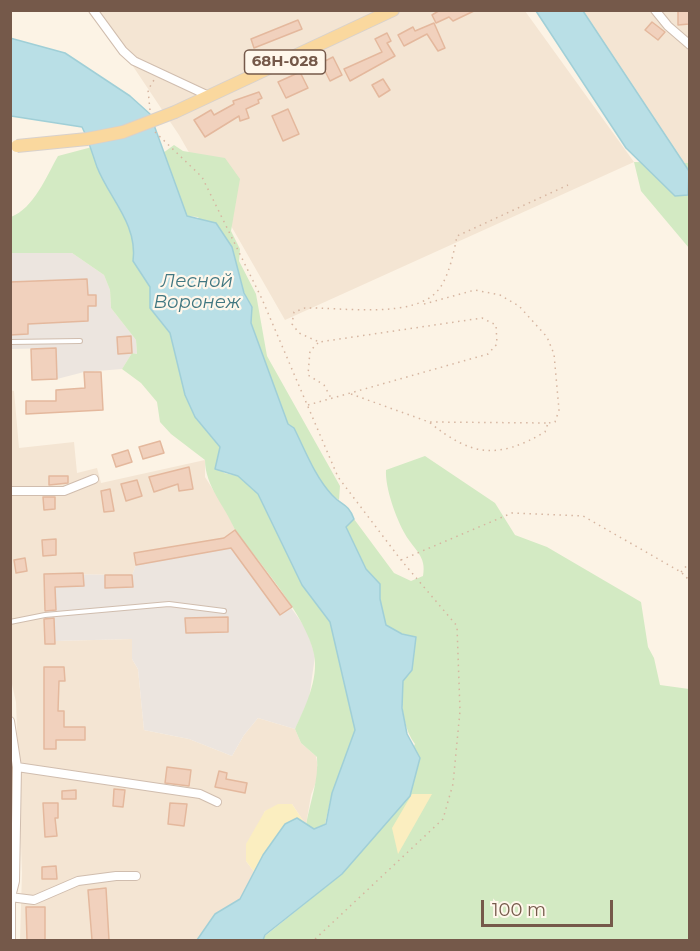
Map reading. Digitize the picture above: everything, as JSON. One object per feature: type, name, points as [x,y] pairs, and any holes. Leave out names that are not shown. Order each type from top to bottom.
[{"type":"main road","name":"68Н-028","points":[[14,146],[123,132],[212,96],[393,10]]},
{"type":"street","points":[[93,10],[123,51],[143,67],[160,72],[198,93],[212,96]]},
{"type":"street","points":[[655,10],[668,27],[690,45]]},
{"type":"street","points":[[10,491],[64,491],[94,478]]},
{"type":"street","points":[[10,721],[17,767],[15,881],[11,897],[10,940]]},
{"type":"street","points":[[17,767],[200,794],[217,802]]},
{"type":"street","points":[[11,897],[34,900],[78,881],[136,876]]},
{"type":"lane","points":[[10,342],[80,341]]},
{"type":"lane","points":[[10,622],[45,615],[169,604],[224,611]]},
{"type":"path","points":[[150,114],[148,90],[160,72]]},
{"type":"path","points":[[153,123],[155,132],[202,177],[262,299],[338,477],[401,560],[457,626],[460,711],[453,784],[443,819],[314,940]]},
{"type":"path","points":[[423,304],[440,289],[457,236],[568,185]]},
{"type":"path","points":[[307,405],[488,354],[497,344],[496,325],[482,318],[460,319],[392,333],[319,342],[299,333],[292,324],[294,312],[305,308],[392,309],[423,304],[475,290],[500,295],[519,306],[547,337],[554,354],[560,410],[555,422],[429,422]]},
{"type":"path","points":[[319,342],[310,351],[308,375],[324,385],[331,398]]},
{"type":"path","points":[[350,393],[429,422],[456,443],[476,449],[496,450],[528,442],[545,432],[548,423]]},
{"type":"path","points":[[401,560],[512,513],[583,516],[681,572],[690,581]]},
{"type":"path","points":[[681,572],[690,562]]},
{"type":"shaded area","points":[[96,11],[525,11],[634,162],[285,320],[179,135]]},
{"type":"shaded area","points":[[536,11],[689,11],[689,196],[645,161]]},
{"type":"shaded area","points":[[10,253],[72,253],[104,275],[110,290],[111,308],[136,340],[137,354],[132,353],[122,369],[84,372],[57,379],[56,348],[11,349]]},
{"type":"shaded area","points":[[10,390],[14,391],[19,448],[74,442],[77,473],[97,468],[101,483],[205,460],[205,477],[228,513],[235,530],[224,538],[135,553],[136,565],[132,575],[44,574],[44,617],[55,641],[132,639],[132,659],[138,669],[144,730],[189,739],[232,756],[244,735],[258,718],[295,729],[301,743],[316,756],[319,774],[311,795],[306,825],[292,804],[265,811],[246,861],[255,873],[240,899],[215,914],[197,940],[20,940],[22,873],[16,702],[10,675]]},
{"type":"shaded area","points":[[235,530],[307,630],[315,656],[309,699],[295,729],[258,718],[244,735],[232,756],[189,739],[144,730],[138,669],[132,659],[132,639],[55,641],[55,644],[45,644],[44,574],[132,575],[136,565],[134,553],[224,538]]},
{"type":"green space","points":[[174,145],[183,151],[225,158],[240,179],[231,231],[240,249],[239,261],[256,294],[267,356],[340,486],[339,500],[325,487],[307,457],[294,428],[288,424],[251,323],[252,307],[198,217],[187,216],[163,153]]},
{"type":"green space","points":[[92,147],[103,175],[131,231],[133,261],[150,287],[150,308],[170,333],[185,395],[195,417],[220,447],[218,459],[224,473],[238,476],[258,494],[302,585],[330,622],[355,730],[332,793],[325,824],[314,829],[306,825],[315,782],[317,757],[301,743],[295,729],[310,693],[315,673],[314,654],[302,623],[281,590],[235,530],[208,479],[205,460],[171,434],[160,422],[157,402],[141,383],[122,369],[132,353],[137,354],[136,340],[111,308],[110,290],[104,275],[72,253],[11,253],[11,217],[19,213],[33,199],[58,156]]},
{"type":"green space","points":[[634,162],[689,163],[689,248],[641,191]]},
{"type":"green space","points":[[425,456],[495,503],[515,535],[547,547],[641,602],[648,647],[654,658],[660,685],[689,689],[689,940],[263,940],[342,874],[415,744],[409,733],[402,706],[402,634],[386,625],[380,599],[380,584],[366,569],[346,527],[354,519],[394,573],[411,581],[423,576],[421,558],[405,534],[389,494],[386,470]]},
{"type":"sand","points":[[412,794],[432,794],[398,854],[392,828]]},
{"type":"sand","points":[[278,804],[292,804],[306,825],[297,818],[283,828],[267,850],[255,873],[246,861],[246,844],[265,811]]},
{"type":"water","points":[[536,11],[583,11],[689,171],[688,195],[675,196],[626,148]]},
{"type":"water","name":"Лесной Воронеж","points":[[10,38],[65,53],[130,96],[150,114],[187,216],[216,223],[232,247],[244,293],[252,307],[251,323],[288,424],[294,428],[320,480],[352,514],[354,519],[346,527],[366,569],[380,584],[380,599],[386,625],[402,634],[416,637],[412,670],[403,681],[402,708],[407,734],[420,758],[410,796],[342,874],[265,935],[263,940],[197,940],[215,914],[240,899],[263,855],[285,824],[297,818],[314,829],[326,824],[332,793],[355,730],[330,622],[302,585],[258,494],[238,476],[215,469],[220,447],[195,417],[185,395],[170,333],[150,308],[150,287],[133,261],[131,235],[127,223],[102,178],[82,127],[11,116]]},
{"type":"building","points":[[440,10],[476,10],[453,21],[449,17],[436,23],[432,15]]},
{"type":"building","points":[[678,10],[689,10],[689,24],[678,25]]},
{"type":"building","points":[[298,20],[302,29],[254,48],[251,39]]},
{"type":"building","points":[[652,22],[665,32],[658,40],[645,30]]},
{"type":"building","points":[[434,23],[445,48],[438,51],[427,34],[404,46],[398,35],[413,27],[415,31]]},
{"type":"building","points":[[387,33],[391,41],[387,43],[395,56],[350,81],[344,69],[382,52],[375,39]]},
{"type":"building","points":[[333,57],[342,75],[330,81],[321,63]]},
{"type":"building","points":[[300,72],[308,88],[286,98],[278,82]]},
{"type":"building","points":[[383,79],[390,90],[379,97],[372,85]]},
{"type":"building","points":[[259,92],[262,98],[258,100],[259,103],[246,109],[249,118],[240,121],[239,116],[205,137],[194,120],[211,110],[214,115],[234,104],[233,101]]},
{"type":"building","points":[[288,109],[299,134],[283,141],[272,116]]},
{"type":"building","points":[[87,279],[88,295],[96,295],[96,306],[88,306],[88,321],[28,324],[28,334],[10,335],[10,282]]},
{"type":"building","points":[[131,336],[132,353],[118,354],[117,337]]},
{"type":"building","points":[[56,348],[57,379],[32,380],[31,349]]},
{"type":"building","points":[[84,372],[101,372],[103,410],[26,414],[26,401],[56,401],[56,390],[85,388]]},
{"type":"building","points":[[160,441],[164,453],[143,459],[139,447]]},
{"type":"building","points":[[128,450],[132,462],[116,467],[112,455]]},
{"type":"building","points":[[189,467],[193,489],[179,491],[178,484],[154,492],[149,477]]},
{"type":"building","points":[[49,476],[68,476],[68,483],[49,485]]},
{"type":"building","points":[[137,480],[142,496],[126,501],[121,484]]},
{"type":"building","points":[[110,489],[114,511],[104,512],[101,491]]},
{"type":"building","points":[[43,497],[55,497],[55,509],[44,510]]},
{"type":"building","points":[[235,530],[292,607],[280,615],[231,548],[136,565],[134,553],[224,538]]},
{"type":"building","points":[[56,539],[56,555],[43,556],[42,540]]},
{"type":"building","points":[[25,558],[27,571],[16,573],[14,560]]},
{"type":"building","points":[[83,573],[84,586],[55,587],[56,610],[45,611],[44,574]]},
{"type":"building","points":[[105,575],[132,575],[133,587],[105,588]]},
{"type":"building","points":[[228,617],[228,632],[186,633],[185,618]]},
{"type":"building","points":[[54,618],[55,644],[45,644],[44,619]]},
{"type":"building","points":[[44,667],[64,667],[65,681],[59,681],[58,711],[64,711],[64,727],[85,727],[85,740],[56,740],[56,749],[44,749]]},
{"type":"building","points":[[167,767],[191,770],[189,786],[165,783]]},
{"type":"building","points":[[219,771],[227,773],[226,779],[247,783],[245,793],[215,787]]},
{"type":"building","points":[[114,789],[125,790],[123,807],[113,806]]},
{"type":"building","points":[[76,790],[76,799],[62,799],[62,791]]},
{"type":"building","points":[[43,803],[58,803],[58,818],[55,818],[57,836],[45,837]]},
{"type":"building","points":[[170,803],[187,804],[184,826],[168,824]]},
{"type":"building","points":[[56,866],[57,879],[42,879],[42,867]]},
{"type":"building","points":[[106,888],[109,940],[92,940],[88,890]]},
{"type":"building","points":[[26,907],[45,907],[45,940],[27,940]]}]
